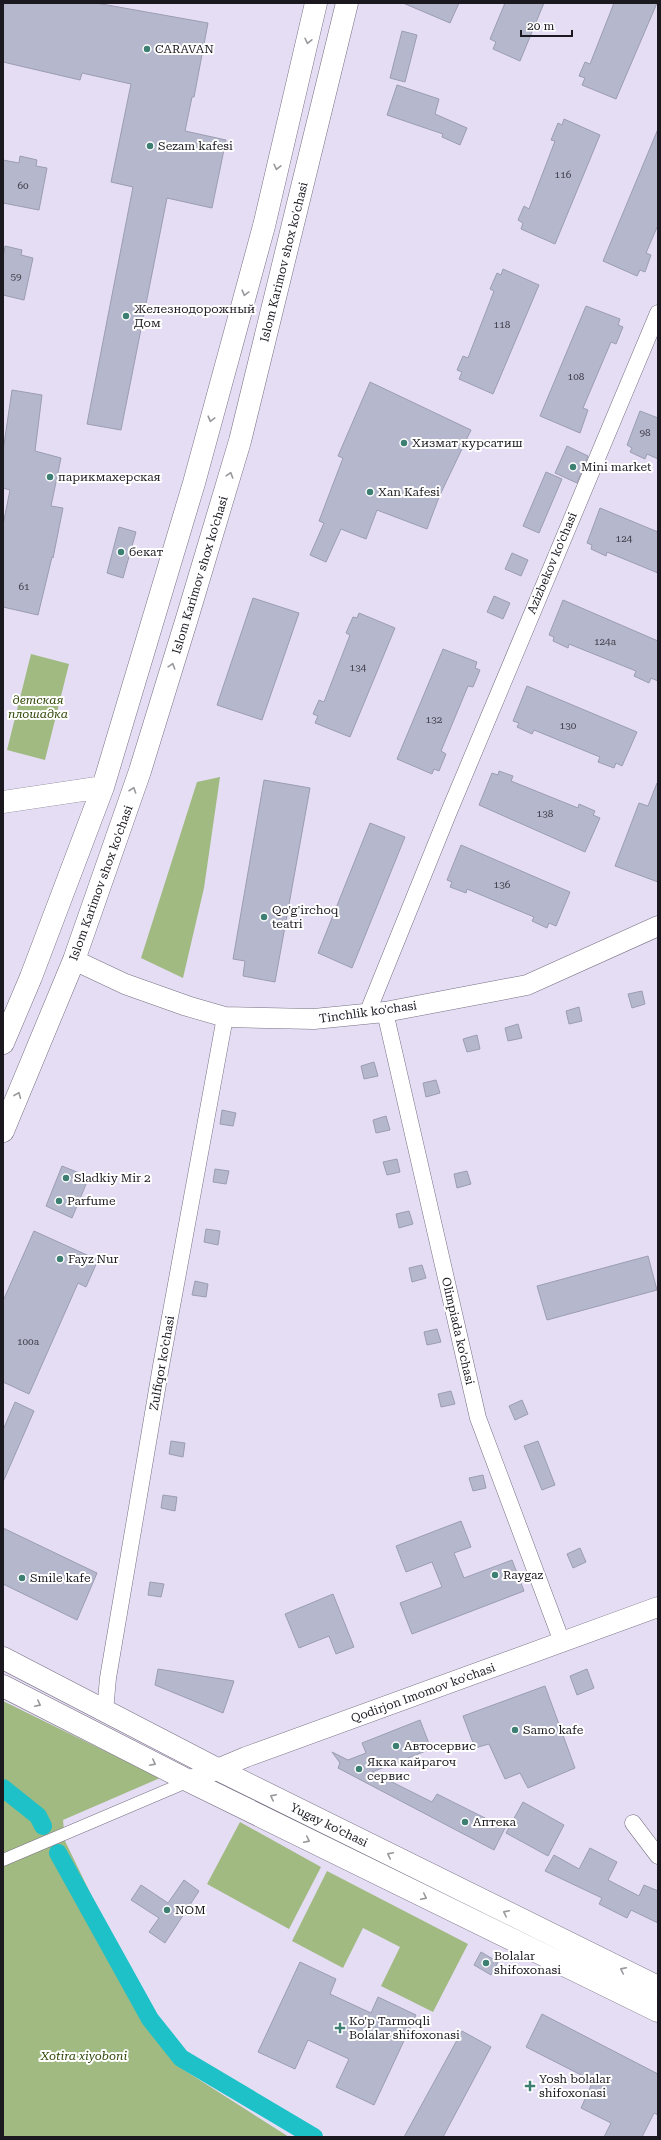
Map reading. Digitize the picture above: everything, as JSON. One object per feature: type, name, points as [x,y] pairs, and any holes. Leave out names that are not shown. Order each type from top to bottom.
[{"type":"main road","points":[[3,1043],[31,977],[103,787],[194,483],[264,226],[316,3]]},
{"type":"main road","name":"Islom Karimov shox ko'chasi","points":[[3,1131],[74,960],[142,766],[240,441],[347,3]]},
{"type":"main road","points":[[286,130],[294,125],[309,127],[314,140]]},
{"type":"main road","points":[[3,802],[103,787]]},
{"type":"main road","name":"Yugay ko'chasi","points":[[3,1658],[217,1769],[658,1987]]},
{"type":"main road","name":"Yugay ko'chasi","points":[[3,1686],[189,1782],[658,2012]]},
{"type":"street","name":"Azizbekov ko'chasi","points":[[376,1013],[448,814],[658,313]]},
{"type":"street","name":"Tinchlik ko'chasi","points":[[74,960],[125,984],[187,1006],[224,1016],[314,1019],[376,1013],[527,986],[658,926]]},
{"type":"street","name":"Olimpiada ko'chasi","points":[[376,1013],[478,1418],[562,1642]]},
{"type":"street","name":"Zulfiqor ko'chasi","points":[[105,1711],[108,1678],[161,1366],[224,1016]]},
{"type":"street","name":"Qodirjon Imomov ko'chasi","points":[[189,1782],[217,1769],[658,1607]]},
{"type":"street","points":[[3,1860],[189,1782]]},
{"type":"street","points":[[633,1823],[658,1856]]},
{"type":"green space","name":"детская плошадка","points":[[31,654],[69,664],[45,760],[7,750]]},
{"type":"green space","points":[[220,777],[204,888],[183,978],[141,958],[197,782]]},
{"type":"green space","name":"Xotira xiyoboni","points":[[3,1701],[160,1778],[63,1820],[65,1841],[113,1940],[184,2070],[289,2137],[3,2137]]},
{"type":"green space","points":[[240,1822],[321,1867],[289,1929],[207,1884]]},
{"type":"green space","points":[[327,1871],[468,1944],[433,2012],[381,1986],[400,1947],[363,1928],[343,1968],[292,1941]]},
{"type":"building","points":[[3,3],[96,3],[208,23],[194,97],[192,97],[185,131],[226,140],[212,208],[167,198],[121,430],[87,424],[133,187],[111,182],[131,84],[82,73],[80,80],[3,62]]},
{"type":"building","points":[[403,3],[459,3],[450,23]]},
{"type":"building","points":[[505,3],[544,3],[520,61],[493,49],[496,42],[490,39]]},
{"type":"building","points":[[614,3],[657,3],[616,99],[582,85],[585,78],[579,76],[585,62],[590,64]]},
{"type":"building","points":[[402,31],[417,35],[405,82],[390,78]]},
{"type":"building","points":[[397,85],[439,99],[435,114],[467,128],[460,145],[442,137],[443,134],[387,115]]},
{"type":"building","points":[[564,119],[600,135],[555,244],[521,229],[523,223],[518,220],[524,206],[529,209],[555,141],[551,140],[558,123],[562,125]]},
{"type":"building","points":[[658,129],[658,225],[646,253],[651,255],[645,272],[640,270],[637,276],[603,261]]},
{"type":"building","points":[[20,156],[37,160],[36,166],[47,168],[39,210],[3,203],[3,160],[19,163]]},
{"type":"building","points":[[5,246],[22,250],[21,255],[33,258],[24,300],[3,295],[3,258]]},
{"type":"building","points":[[503,269],[539,285],[493,394],[459,379],[462,372],[457,370],[463,356],[468,358],[494,291],[490,289],[497,273],[501,275]]},
{"type":"building","points":[[586,306],[620,319],[618,325],[623,327],[616,344],[611,342],[583,408],[588,410],[580,433],[540,416]]},
{"type":"building","name":"Хизмат курсатиш","points":[[370,382],[471,430],[439,497],[427,529],[377,510],[366,539],[341,529],[326,562],[310,555],[324,523],[319,521],[343,458],[338,456]]},
{"type":"building","points":[[12,390],[42,395],[35,451],[61,458],[51,506],[63,508],[53,558],[52,557],[38,615],[3,607],[3,525],[10,490],[3,488],[3,451]]},
{"type":"building","points":[[640,411],[658,418],[658,459],[647,454],[645,459],[630,452],[632,448],[627,445]]},
{"type":"building","points":[[567,446],[588,456],[577,483],[555,473]]},
{"type":"building","points":[[546,472],[562,479],[539,533],[523,526]]},
{"type":"building","points":[[600,508],[658,532],[658,573],[607,552],[606,556],[591,549],[592,545],[587,543]]},
{"type":"building","name":"бекат","points":[[119,527],[136,532],[123,578],[107,573]]},
{"type":"building","points":[[512,553],[528,560],[521,576],[505,569]]},
{"type":"building","points":[[494,596],[510,603],[503,619],[487,612]]},
{"type":"building","points":[[253,598],[299,613],[262,720],[217,705]]},
{"type":"building","points":[[563,600],[658,641],[658,681],[651,678],[649,683],[634,676],[636,671],[569,644],[568,648],[553,641],[554,637],[549,635]]},
{"type":"building","points":[[359,613],[395,628],[350,737],[315,723],[318,716],[313,714],[319,700],[324,702],[350,635],[346,633],[353,617],[357,618]]},
{"type":"building","points":[[443,649],[477,662],[475,668],[480,670],[473,687],[468,686],[441,751],[446,754],[439,771],[434,769],[432,774],[397,759]]},
{"type":"building","points":[[527,686],[637,732],[622,766],[616,763],[614,768],[598,762],[600,757],[534,730],[532,734],[517,727],[519,723],[513,721]]},
{"type":"building","points":[[499,771],[513,776],[511,781],[578,808],[579,804],[595,811],[593,815],[600,818],[585,852],[479,805],[492,773],[498,775]]},
{"type":"building","name":"Qo'g'irchoq teatri","points":[[264,780],[310,788],[275,982],[243,976],[245,961],[233,959]]},
{"type":"building","points":[[657,783],[658,882],[615,866],[639,803],[648,806]]},
{"type":"building","points":[[370,823],[405,837],[352,968],[318,953]]},
{"type":"building","points":[[461,845],[570,892],[556,926],[549,923],[547,928],[532,921],[534,917],[467,889],[466,893],[450,887],[452,882],[447,880]]},
{"type":"building","points":[[642,991],[645,1004],[632,1008],[628,994]]},
{"type":"building","points":[[579,1007],[582,1021],[569,1024],[566,1011]]},
{"type":"building","points":[[518,1024],[522,1038],[508,1041],[505,1028]]},
{"type":"building","points":[[477,1035],[480,1049],[467,1052],[463,1039]]},
{"type":"building","points":[[374,1062],[378,1076],[364,1079],[361,1066]]},
{"type":"building","points":[[436,1080],[440,1093],[426,1097],[423,1083]]},
{"type":"building","points":[[222,1110],[236,1113],[233,1126],[220,1124]]},
{"type":"building","points":[[386,1116],[390,1130],[376,1133],[373,1120]]},
{"type":"building","points":[[397,1159],[400,1172],[387,1175],[383,1162]]},
{"type":"building","points":[[62,1166],[89,1177],[72,1218],[46,1206]]},
{"type":"building","points":[[215,1169],[229,1171],[226,1184],[213,1182]]},
{"type":"building","points":[[467,1171],[471,1184],[457,1188],[454,1174]]},
{"type":"building","points":[[409,1211],[413,1224],[399,1228],[396,1214]]},
{"type":"building","points":[[206,1229],[220,1231],[218,1245],[204,1242]]},
{"type":"building","points":[[34,1231],[98,1260],[86,1287],[78,1283],[29,1394],[3,1382],[3,1301]]},
{"type":"building","points":[[648,1256],[657,1290],[547,1320],[537,1286]]},
{"type":"building","points":[[422,1265],[426,1278],[412,1282],[409,1268]]},
{"type":"building","points":[[195,1281],[208,1284],[206,1297],[192,1295]]},
{"type":"building","points":[[437,1329],[441,1342],[427,1345],[424,1332]]},
{"type":"building","points":[[451,1391],[455,1404],[441,1407],[438,1394]]},
{"type":"building","points":[[522,1400],[528,1414],[515,1420],[509,1406]]},
{"type":"building","points":[[15,1402],[34,1411],[3,1482],[3,1430]]},
{"type":"building","points":[[171,1441],[185,1443],[183,1457],[169,1454]]},
{"type":"building","points":[[538,1441],[555,1485],[542,1490],[524,1446]]},
{"type":"building","points":[[483,1475],[486,1488],[473,1491],[469,1478]]},
{"type":"building","points":[[163,1495],[177,1497],[175,1511],[161,1508]]},
{"type":"building","name":"Raygaz","points":[[461,1521],[471,1547],[454,1553],[464,1578],[512,1560],[524,1591],[412,1634],[400,1603],[442,1587],[432,1562],[406,1572],[396,1546]]},
{"type":"building","points":[[3,1528],[97,1573],[77,1620],[3,1584]]},
{"type":"building","points":[[580,1548],[586,1562],[573,1568],[567,1554]]},
{"type":"building","points":[[150,1582],[164,1584],[161,1597],[148,1595]]},
{"type":"building","points":[[333,1594],[354,1647],[336,1654],[329,1636],[299,1648],[285,1614]]},
{"type":"building","points":[[158,1669],[234,1681],[223,1713],[155,1685]]},
{"type":"building","points":[[587,1669],[594,1688],[577,1695],[570,1676]]},
{"type":"building","name":"Samo kafe","points":[[545,1686],[575,1768],[528,1788],[520,1773],[505,1779],[489,1744],[475,1748],[463,1716]]},
{"type":"building","points":[[420,1720],[431,1749],[372,1772],[432,1802],[437,1794],[505,1828],[494,1850],[338,1768],[340,1763],[332,1752],[348,1760],[366,1753],[362,1743]]},
{"type":"building","points":[[523,1802],[564,1825],[548,1856],[506,1833]]},
{"type":"building","points":[[590,1848],[617,1862],[608,1880],[639,1896],[644,1885],[658,1891],[658,1923],[631,1910],[627,1918],[599,1904],[602,1898],[545,1871],[554,1855],[579,1869]]},
{"type":"building","name":"NOM","points":[[184,1880],[199,1891],[165,1943],[149,1932],[159,1918],[131,1900],[141,1885],[168,1903]]},
{"type":"building","name":"Bolalar shifoxonasi","points":[[481,1952],[498,1962],[491,1975],[474,1965]]},
{"type":"building","name":"Ko'p Tarmoqli Bolalar shifoxonasi","points":[[300,1962],[336,1979],[330,1994],[371,2013],[378,1997],[416,2015],[374,2105],[336,2087],[349,2059],[308,2040],[295,2069],[258,2052]]},
{"type":"building","points":[[542,2014],[658,2074],[658,2115],[654,2113],[642,2137],[604,2137],[611,2123],[581,2108],[593,2081],[526,2047]]},
{"type":"building","points":[[462,2031],[491,2047],[443,2137],[404,2137]]},
{"type":"waterway","points":[[3,1788],[38,1816],[43,1826]]},
{"type":"waterway","points":[[58,1853],[150,2019],[181,2058],[314,2137]]},
{"type":"place","name":"CARAVAN","points":[[147,49]]},
{"type":"place","name":"Sezam kafesi","points":[[150,146]]},
{"type":"place","name":"Железнодорожный Дом","points":[[126,316]]},
{"type":"place","name":"Хизмат курсатиш","points":[[404,443]]},
{"type":"place","name":"Mini market","points":[[573,467]]},
{"type":"place","name":"парикмахерская","points":[[50,477]]},
{"type":"place","name":"Xan Kafesi","points":[[370,492]]},
{"type":"place","name":"бекат","points":[[121,552]]},
{"type":"place","name":"Qo'g'irchoq teatri","points":[[264,917]]},
{"type":"place","name":"Sladkiy Mir 2","points":[[66,1178]]},
{"type":"place","name":"Parfume","points":[[59,1201]]},
{"type":"place","name":"Fayz Nur","points":[[60,1259]]},
{"type":"place","name":"Raygaz","points":[[495,1575]]},
{"type":"place","name":"Smile kafe","points":[[22,1578]]},
{"type":"place","name":"Samo kafe","points":[[515,1730]]},
{"type":"place","name":"Автосервис","points":[[396,1746]]},
{"type":"place","name":"Якка кайрагоч сервис","points":[[359,1769]]},
{"type":"place","name":"Аптека","points":[[465,1822]]},
{"type":"place","name":"NOM","points":[[167,1910]]},
{"type":"place","name":"Bolalar shifoxonasi","points":[[486,1963]]},
{"type":"place","name":"Ko'p Tarmoqli Bolalar shifoxonasi","points":[[340,2028]]},
{"type":"place","name":"Yosh bolalar shifoxonasi","points":[[530,2086]]}]
